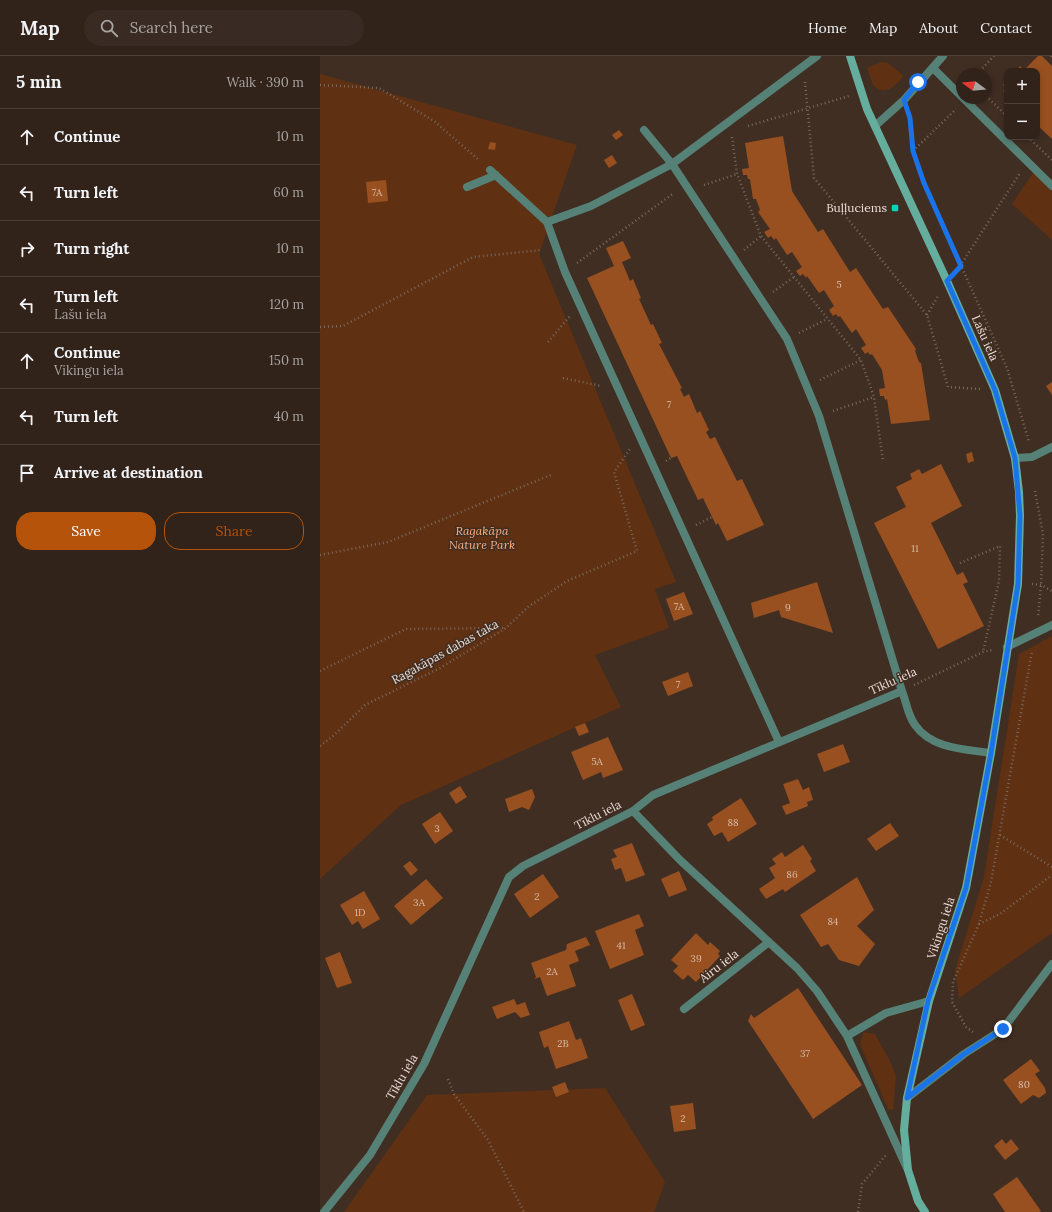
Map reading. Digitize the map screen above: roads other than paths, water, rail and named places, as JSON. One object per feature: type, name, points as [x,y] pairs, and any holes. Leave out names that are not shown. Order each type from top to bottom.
[{"type":"street","points":[[547,222],[591,206],[672,164],[816,56]]},
{"type":"street","name":"Lašu iela","points":[[850,56],[861,93],[875,126],[947,281],[995,390],[1015,458],[1020,515],[1018,584],[1007,647]]},
{"type":"street","points":[[875,126],[904,100],[918,82],[943,56]]},
{"type":"street","points":[[933,68],[956,91]]},
{"type":"street","points":[[969,104],[1052,186]]},
{"type":"street","points":[[644,130],[672,164],[787,339],[819,416],[902,691],[914,725],[929,740],[953,748],[991,753]]},
{"type":"street","points":[[467,187],[493,172],[547,222],[565,272],[779,742]]},
{"type":"street","points":[[1015,458],[1032,457],[1052,447]]},
{"type":"street","points":[[1007,647],[1052,625]]},
{"type":"street","name":"Vikingu iela","points":[[925,1212],[918,1201],[908,1170],[904,1130],[907,1098],[928,1001],[966,888],[991,753],[1007,647]]},
{"type":"street","name":"Tīklu iela","points":[[324,1212],[370,1155],[424,1064],[509,877],[524,866],[633,811],[653,795],[902,691]]},
{"type":"street","points":[[633,811],[680,860],[797,968],[812,986],[847,1036],[908,1170]]},
{"type":"street","name":"Airu iela","points":[[684,1009],[769,942]]},
{"type":"street","points":[[907,1098],[964,1054],[1003,1029],[1052,964]]},
{"type":"street","points":[[847,1036],[886,1013],[928,1001]]},
{"type":"place","name":"Buļļuciems","points":[[895,208]]},
{"type":"park label","name":"Ragakāpa Nature Park","points":[[482,538]]}]
